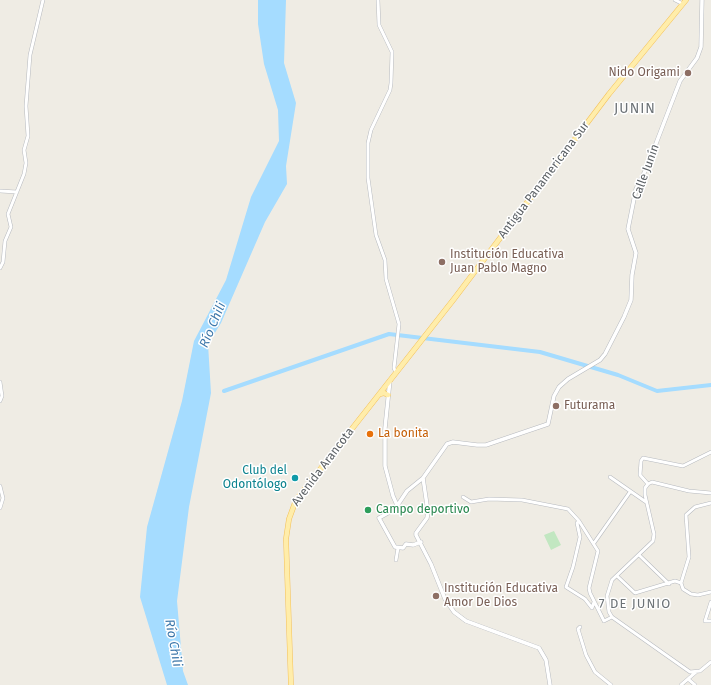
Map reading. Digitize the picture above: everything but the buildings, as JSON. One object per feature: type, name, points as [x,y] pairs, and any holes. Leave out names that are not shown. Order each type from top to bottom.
[{"type":"main road","name":"Antigua Panamericana Sur","points":[[390,380],[454,299],[609,94],[684,2]]},
{"type":"main road","name":"Avenida Arancota","points":[[291,685],[286,539],[291,510],[296,500],[390,380]]},
{"type":"main road","points":[[378,395],[384,393],[388,395]]},
{"type":"street","points":[[0,268],[3,262],[5,241],[11,227],[8,214],[24,174],[26,163],[24,150],[28,136],[26,101],[30,55],[43,0]]},
{"type":"street","points":[[378,0],[379,25],[392,52],[391,83],[390,90],[371,130],[368,143],[368,178],[376,235],[385,260],[386,278],[399,324],[394,368],[396,372]]},
{"type":"street","points":[[675,0],[684,2]]},
{"type":"street","name":"Calle Junín","points":[[398,548],[393,545],[379,518],[392,512],[407,491],[423,478],[447,444],[453,442],[477,445],[486,444],[545,426],[549,420],[554,396],[559,387],[568,379],[600,360],[605,354],[631,300],[632,275],[636,252],[628,229],[636,189],[647,167],[680,81],[697,58],[701,47],[702,0]]},
{"type":"street","points":[[0,191],[17,192]]},
{"type":"street","points":[[390,380],[385,466],[397,505]]},
{"type":"street","points":[[0,382],[2,396],[0,401]]},
{"type":"street","points":[[648,484],[640,475],[641,461],[643,458],[683,466],[711,452]]},
{"type":"street","points":[[610,477],[646,502]]},
{"type":"street","points":[[423,478],[428,512],[423,524],[416,533],[431,564],[440,591],[454,612],[472,623],[539,648],[546,660],[550,685]]},
{"type":"street","points":[[696,672],[690,672],[612,617],[609,612],[607,596],[612,580],[653,541],[654,534],[646,502],[645,488],[648,484],[652,482],[688,491],[711,493]]},
{"type":"street","points":[[0,486],[3,498],[0,508]]},
{"type":"street","points":[[594,543],[630,492]]},
{"type":"street","points":[[464,497],[470,502],[489,499],[522,500],[564,507],[578,521],[594,543],[598,555],[589,590],[604,621],[612,617]]},
{"type":"street","points":[[711,503],[695,507],[686,515],[688,557],[681,583],[683,589],[691,594],[698,595],[711,592]]},
{"type":"street","points":[[578,521],[577,523],[580,537],[573,567],[566,587],[586,599],[592,608],[594,602]]},
{"type":"street","points":[[396,560],[398,548],[403,548],[406,544],[413,545],[421,542]]},
{"type":"street","points":[[639,555],[669,584]]},
{"type":"street","points":[[617,576],[635,593],[675,581],[681,583]]},
{"type":"street","points":[[711,602],[705,621],[711,621]]},
{"type":"street","points":[[580,627],[578,629],[592,667],[599,676],[611,685]]},
{"type":"street","points":[[681,685],[711,662]]},
{"type":"street","points":[[688,679],[695,685]]},
{"type":"green space","points":[[554,531],[561,545],[551,550],[544,535]]},
{"type":"water","name":"Río Chili","points":[[258,0],[286,0],[284,63],[296,103],[286,166],[287,184],[265,222],[221,323],[208,344],[211,393],[189,507],[177,601],[183,671],[188,685],[167,685],[140,597],[147,527],[182,401],[194,341],[226,280],[251,197],[279,141],[278,110],[264,64],[258,24]]},
{"type":"waterway","points":[[224,391],[389,334],[540,352],[618,375],[657,391],[711,385]]},
{"type":"place","name":"Nido Origami","points":[[688,73]]},
{"type":"place","name":"Institución Educativa Juan Pablo Magno","points":[[442,262]]},
{"type":"place","name":"Futurama","points":[[556,406]]},
{"type":"place","name":"La bonita","points":[[370,434]]},
{"type":"place","name":"Club del Odontólogo","points":[[295,478]]},
{"type":"place","name":"Campo deportivo","points":[[368,510]]},
{"type":"place","name":"Institución Educativa Amor De Dios","points":[[436,596]]},
{"type":"district","name":"JUNIN","points":[[635,109]]},
{"type":"district","name":"7 DE JUNIO","points":[[635,604]]}]
